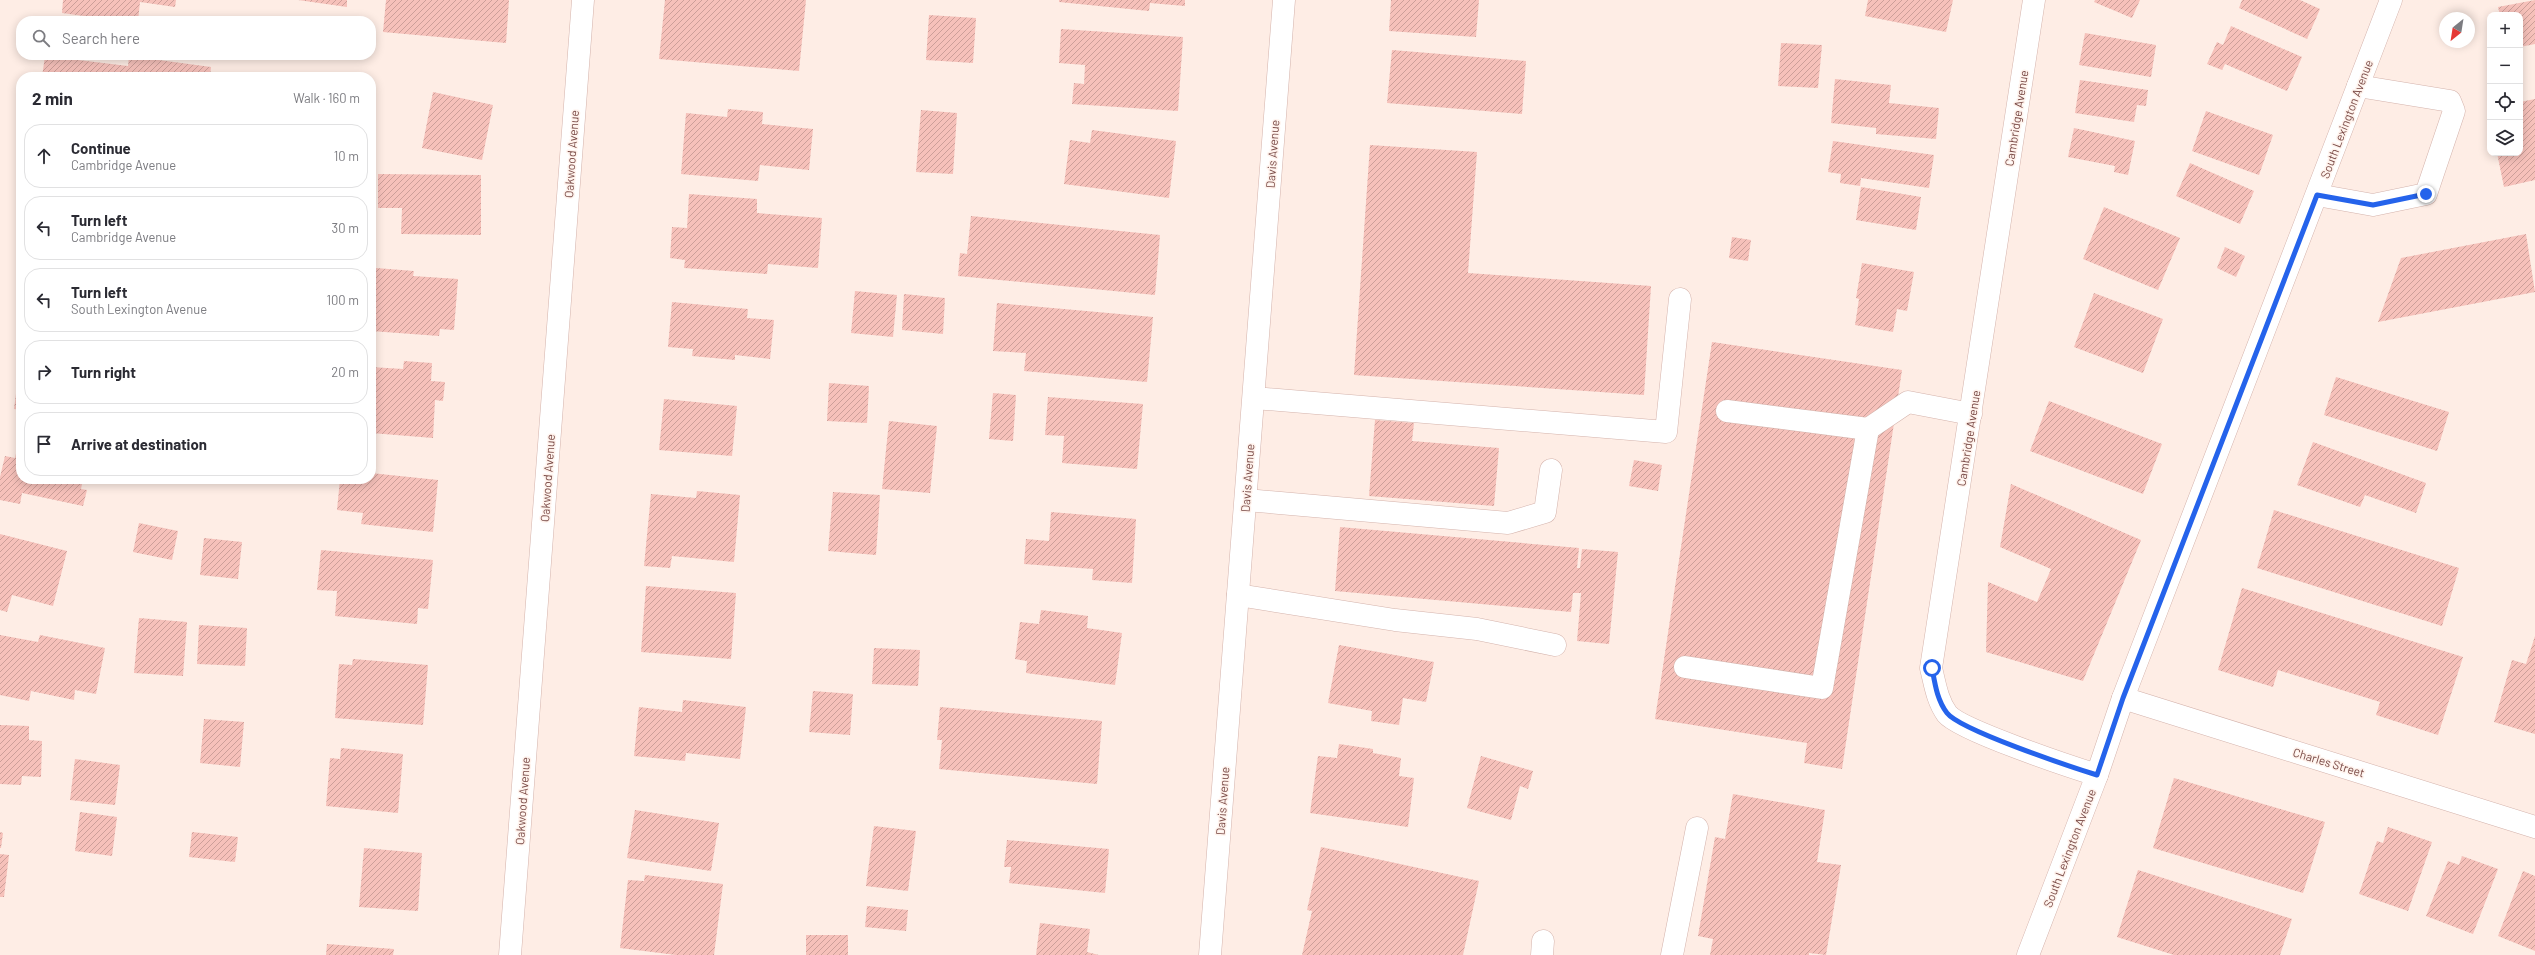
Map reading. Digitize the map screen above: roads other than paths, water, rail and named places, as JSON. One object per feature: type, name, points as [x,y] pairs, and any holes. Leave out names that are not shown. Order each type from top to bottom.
[{"type":"street","name":"Oakwood Avenue","points":[[510,955],[583,0]]},
{"type":"street","name":"Davis Avenue","points":[[1210,955],[1284,0]]},
{"type":"street","name":"Cambridge Avenue","points":[[2034,0],[1932,668],[1937,696],[1948,715],[1965,725],[2036,754],[2097,775]]},
{"type":"street","name":"South Lexington Avenue","points":[[2028,955],[2097,775],[2123,698],[2391,0]]},
{"type":"street","points":[[2317,195],[2373,205],[2426,194],[2454,111],[2450,101],[2358,86]]},
{"type":"street","points":[[1254,398],[1666,432],[1680,299]]},
{"type":"street","points":[[1727,411],[1868,429],[1908,402],[1971,414]]},
{"type":"street","points":[[1685,667],[1822,688],[1868,429]]},
{"type":"street","points":[[1246,500],[1508,522],[1545,512],[1551,470]]},
{"type":"street","points":[[1238,595],[1395,620],[1477,629],[1555,645]]},
{"type":"street","name":"Charles Street","points":[[2123,698],[2535,827]]},
{"type":"street","points":[[1672,955],[1697,828]]}]
